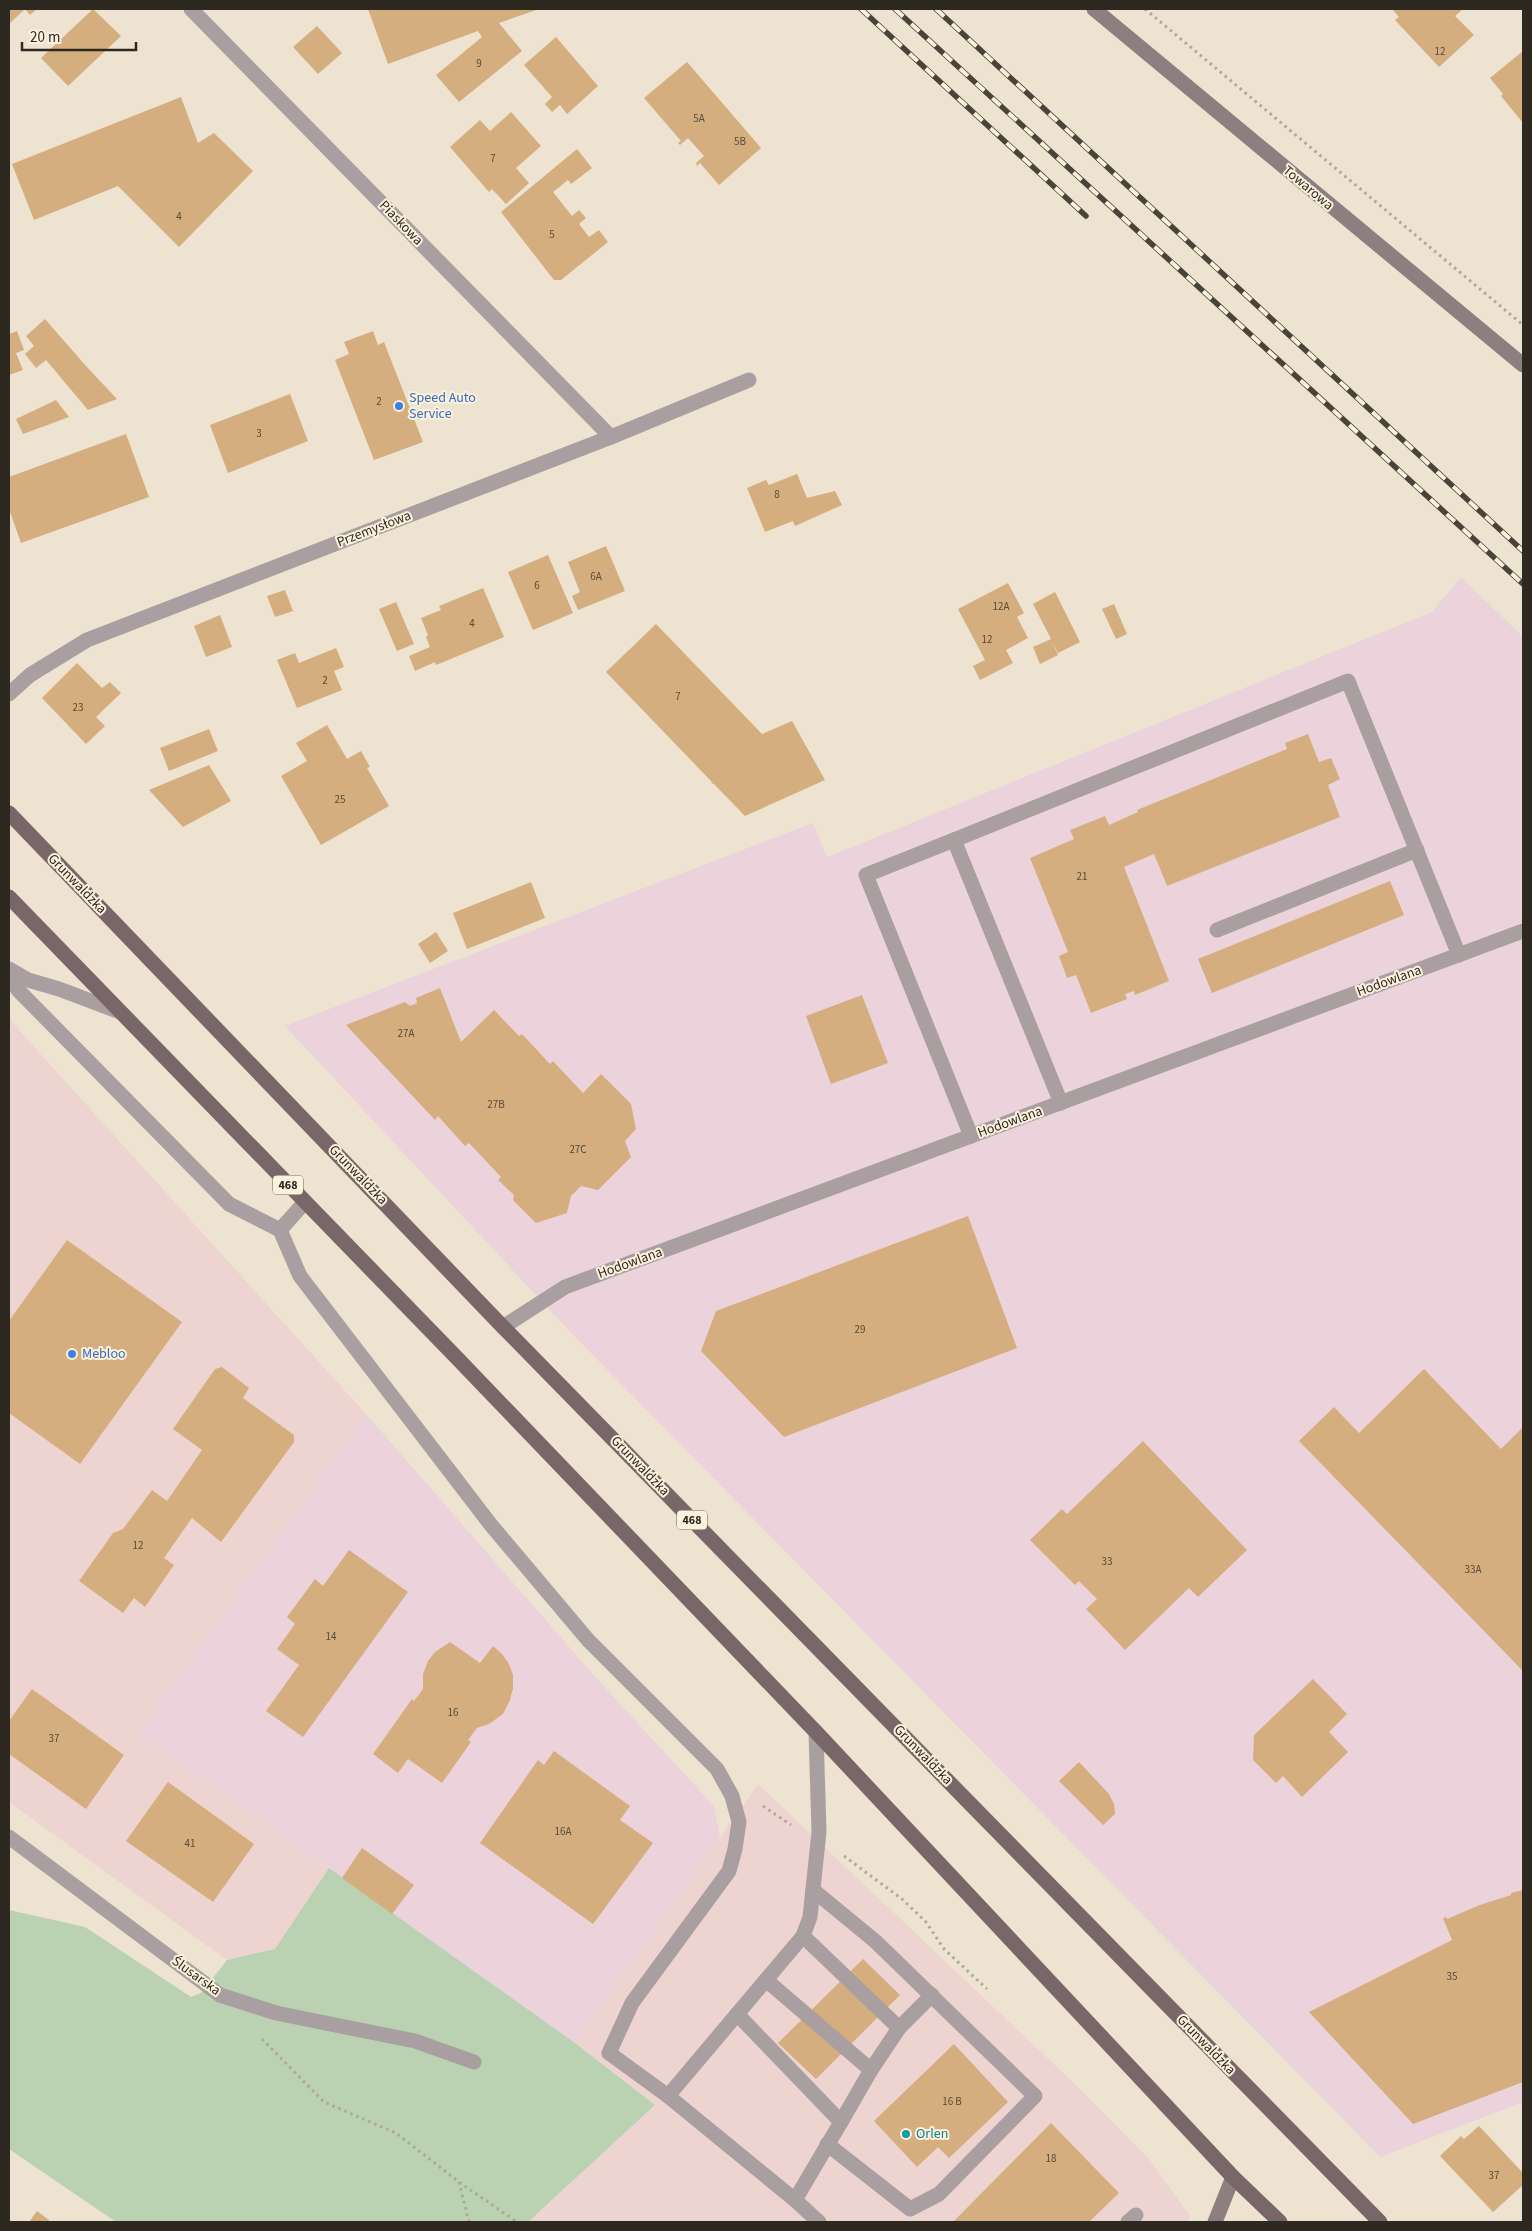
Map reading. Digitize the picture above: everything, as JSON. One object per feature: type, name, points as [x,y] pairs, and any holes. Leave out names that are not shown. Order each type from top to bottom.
[{"type":"main road","name":"Grunwaldzka","points":[[9,813],[503,1327],[1380,2222]]},
{"type":"main road","name":"468","points":[[9,897],[816,1732],[1233,2176],[1280,2222]]},
{"type":"street","name":"Piaskowa","points":[[191,9],[611,437]]},
{"type":"street","name":"Towarowa","points":[[1094,9],[1523,365]]},
{"type":"street","name":"Przemysłowa","points":[[9,694],[30,675],[87,640],[611,437],[749,380]]},
{"type":"street","points":[[972,1136],[866,875],[1348,680],[1459,955]]},
{"type":"street","points":[[954,840],[1061,1103]]},
{"type":"street","points":[[1217,930],[1417,850]]},
{"type":"street","name":"Hodowlana","points":[[503,1327],[565,1287],[1523,931]]},
{"type":"street","points":[[9,969],[28,980],[120,1012]]},
{"type":"street","points":[[9,974],[18,990],[229,1204],[280,1230],[300,1276],[491,1525],[588,1640],[717,1769],[732,1796],[739,1822],[730,1872],[632,2003],[609,2053],[668,2096],[795,2200],[819,2222]]},
{"type":"street","points":[[280,1230],[305,1202]]},
{"type":"street","points":[[668,2096],[803,1936],[810,1916],[818,1843],[816,1732]]},
{"type":"street","name":"Ślusarska","points":[[9,1837],[220,1995],[276,2013],[415,2041],[474,2062]]},
{"type":"street","points":[[813,1890],[875,1941],[1034,2096],[939,2194],[910,2209],[827,2144]]},
{"type":"street","points":[[803,1936],[899,2028]]},
{"type":"street","points":[[766,1980],[871,2070]]},
{"type":"street","points":[[795,2200],[871,2070],[899,2028],[932,1995]]},
{"type":"street","points":[[737,2014],[841,2122]]},
{"type":"street","points":[[1215,2222],[1233,2176]]},
{"type":"path","points":[[1145,9],[1523,324]]},
{"type":"path","points":[[732,1796],[744,1793],[818,1843],[847,1857],[902,1899],[926,1922],[944,1949],[988,1989]]},
{"type":"path","points":[[262,2038],[324,2102],[396,2134],[459,2182],[517,2222]]},
{"type":"path","points":[[459,2182],[469,2222]]},
{"type":"shaded area","points":[[1461,577],[1523,637],[1523,2102],[1380,2157],[574,1336],[285,1026],[813,823],[827,857],[1432,612]]},
{"type":"shaded area","points":[[9,1019],[366,1414],[138,1733],[329,1868],[275,1949],[227,1960],[9,1802]]},
{"type":"shaded area","points":[[366,1414],[598,1680],[714,1806],[720,1838],[575,2043],[138,1733]]},
{"type":"shaded area","points":[[758,1784],[1079,2088],[1149,2159],[1190,2216],[1187,2222],[528,2222],[655,2105],[575,2043]]},
{"type":"green space","points":[[329,1868],[575,2043],[655,2105],[528,2222],[116,2222],[9,2149],[9,1910],[85,1927],[191,1997],[201,1993],[227,1960],[275,1949]]},
{"type":"building","points":[[9,9],[25,9],[9,24]]},
{"type":"building","points":[[25,9],[37,9],[30,15]]},
{"type":"building","points":[[93,9],[121,36],[68,86],[41,58]]},
{"type":"building","points":[[368,9],[539,9],[499,23],[522,51],[459,102],[436,75],[482,37],[478,31],[388,64]]},
{"type":"building","points":[[1392,9],[1463,9],[1455,16],[1474,35],[1439,67],[1395,20],[1399,17]]},
{"type":"building","points":[[317,26],[342,53],[318,74],[293,47]]},
{"type":"building","points":[[556,37],[598,86],[567,114],[560,105],[552,112],[545,104],[552,97],[524,65]]},
{"type":"building","points":[[1523,51],[1523,123],[1501,96],[1503,94],[1490,78]]},
{"type":"building","points":[[687,62],[761,148],[719,185],[700,163],[697,166],[696,163],[704,156],[688,138],[680,145],[678,143],[681,141],[644,98]]},
{"type":"building","points":[[181,97],[198,143],[214,133],[253,171],[179,247],[118,186],[34,220],[12,164]]},
{"type":"building","points":[[511,112],[541,146],[516,168],[529,183],[506,204],[492,189],[489,192],[450,147],[480,120],[490,131]]},
{"type":"building","points":[[577,149],[592,168],[571,184],[568,180],[553,192],[572,216],[579,210],[586,218],[579,224],[589,237],[599,230],[608,242],[561,280],[554,280],[501,212]]},
{"type":"building","points":[[45,319],[117,399],[88,410],[46,360],[36,368],[25,354],[34,346],[26,336]]},
{"type":"building","points":[[17,331],[24,350],[16,353],[23,370],[9,375],[9,334]]},
{"type":"building","points":[[373,331],[378,345],[384,342],[423,442],[374,460],[335,360],[349,354],[344,342]]},
{"type":"building","points":[[290,394],[308,441],[228,473],[210,425]]},
{"type":"building","points":[[56,400],[69,417],[23,434],[16,419]]},
{"type":"building","points":[[126,434],[149,497],[21,543],[9,509],[9,477]]},
{"type":"building","points":[[797,474],[807,498],[835,491],[842,505],[795,526],[793,521],[765,532],[747,488],[766,480],[769,485]]},
{"type":"building","points":[[606,546],[625,591],[578,610],[572,596],[580,592],[568,562]]},
{"type":"building","points":[[548,555],[573,613],[533,630],[508,572]]},
{"type":"building","points":[[1008,583],[1024,613],[1017,617],[1028,638],[1006,650],[1013,663],[980,680],[973,666],[985,660],[958,609]]},
{"type":"building","points":[[483,588],[504,637],[436,665],[435,662],[415,671],[409,656],[430,647],[426,637],[428,635],[421,618],[441,610],[439,606]]},
{"type":"building","points":[[285,590],[293,611],[275,617],[267,596]]},
{"type":"building","points":[[1055,592],[1080,642],[1058,653],[1052,641],[1058,655],[1040,664],[1033,647],[1051,639],[1033,604]]},
{"type":"building","points":[[396,602],[414,644],[397,651],[379,609]]},
{"type":"building","points":[[1114,604],[1127,634],[1116,639],[1102,609]]},
{"type":"building","points":[[220,615],[232,647],[206,657],[194,626]]},
{"type":"building","points":[[656,624],[762,734],[792,721],[825,780],[745,816],[711,783],[606,672]]},
{"type":"building","points":[[336,648],[344,667],[334,671],[342,690],[297,708],[277,660],[295,653],[299,663]]},
{"type":"building","points":[[77,663],[102,688],[110,682],[121,693],[96,717],[105,726],[86,744],[42,698]]},
{"type":"building","points":[[327,725],[347,759],[361,751],[370,767],[367,768],[389,806],[321,845],[281,776],[307,761],[296,743]]},
{"type":"building","points":[[209,729],[218,751],[169,771],[160,748]]},
{"type":"building","points":[[1308,734],[1319,762],[1331,758],[1340,779],[1328,785],[1340,817],[1167,886],[1154,854],[1124,867],[1169,981],[1135,995],[1134,991],[1125,994],[1127,999],[1091,1013],[1076,975],[1067,978],[1059,956],[1068,952],[1030,858],[1074,839],[1070,830],[1105,816],[1109,825],[1138,812],[1137,810],[1287,749],[1285,743]]},
{"type":"building","points":[[209,765],[231,801],[183,827],[149,790]]},
{"type":"building","points":[[1390,881],[1404,915],[1212,993],[1198,959]]},
{"type":"building","points":[[531,882],[545,918],[467,949],[453,913]]},
{"type":"building","points":[[436,932],[448,951],[430,963],[418,944]]},
{"type":"building","points":[[440,988],[461,1042],[494,1010],[519,1036],[522,1034],[550,1064],[553,1061],[583,1093],[601,1074],[631,1104],[636,1129],[625,1141],[631,1157],[598,1190],[581,1186],[571,1196],[567,1213],[536,1223],[513,1200],[514,1195],[498,1180],[501,1177],[469,1143],[465,1146],[438,1116],[435,1120],[346,1025],[405,1002],[410,1006],[417,1003],[416,998]]},
{"type":"building","points":[[862,995],[888,1063],[831,1084],[806,1016]]},
{"type":"building","points":[[968,1216],[1017,1348],[784,1437],[701,1351],[716,1311]]},
{"type":"building","points":[[67,1240],[182,1322],[80,1464],[9,1413],[9,1321]]},
{"type":"building","points":[[222,1367],[249,1388],[243,1398],[294,1435],[294,1442],[221,1542],[192,1518],[164,1558],[174,1565],[145,1607],[134,1598],[123,1613],[79,1581],[113,1533],[123,1529],[152,1490],[167,1501],[202,1450],[173,1429],[215,1369]]},
{"type":"building","points":[[1424,1369],[1501,1449],[1523,1427],[1523,1671],[1299,1441],[1334,1407],[1359,1433]]},
{"type":"building","points":[[1143,1441],[1247,1550],[1198,1597],[1189,1588],[1125,1650],[1086,1609],[1097,1599],[1079,1581],[1075,1585],[1030,1540],[1062,1509],[1067,1514]]},
{"type":"building","points":[[349,1550],[408,1592],[303,1737],[266,1711],[299,1665],[277,1649],[295,1624],[287,1617],[315,1579],[323,1586]]},
{"type":"building","points":[[450,1642],[480,1663],[493,1646],[509,1664],[513,1675],[513,1688],[510,1700],[503,1714],[489,1724],[477,1728],[468,1740],[471,1742],[442,1783],[408,1759],[398,1773],[373,1754],[412,1699],[414,1701],[423,1689],[423,1674],[428,1661],[435,1652]]},
{"type":"building","points":[[1313,1679],[1347,1714],[1329,1732],[1348,1752],[1302,1797],[1283,1776],[1276,1783],[1253,1760],[1254,1735]]},
{"type":"building","points":[[32,1689],[124,1755],[86,1809],[9,1754],[9,1721]]},
{"type":"building","points":[[554,1751],[630,1806],[620,1820],[653,1843],[593,1924],[480,1843],[538,1760],[544,1765]]},
{"type":"building","points":[[1079,1762],[1109,1794],[1114,1804],[1115,1814],[1103,1825],[1059,1781]]},
{"type":"building","points":[[168,1782],[254,1844],[213,1902],[126,1841]]},
{"type":"building","points":[[362,1848],[414,1885],[392,1914],[342,1878]]},
{"type":"building","points":[[1523,1890],[1523,2082],[1413,2124],[1309,2012],[1452,1940],[1443,1918],[1446,1917],[1447,1919]]},
{"type":"building","points":[[863,1959],[900,1995],[816,2079],[778,2043]]},
{"type":"building","points":[[954,2044],[1008,2102],[949,2158],[938,2147],[917,2167],[874,2121]]},
{"type":"building","points":[[1051,2123],[1119,2193],[1089,2222],[953,2222]]},
{"type":"building","points":[[1479,2126],[1523,2173],[1523,2185],[1493,2212],[1440,2156],[1461,2136],[1464,2139]]},
{"type":"building","points":[[37,2211],[49,2220],[48,2222],[29,2222]]},
{"type":"railway","points":[[861,9],[1086,216]]},
{"type":"railway","points":[[895,9],[1523,584]]},
{"type":"railway","points":[[936,9],[1523,551]]},
{"type":"place","name":"Speed Auto Service","points":[[399,406]]},
{"type":"place","name":"Mebloo","points":[[72,1354]]},
{"type":"place","name":"Orlen","points":[[906,2134]]}]
